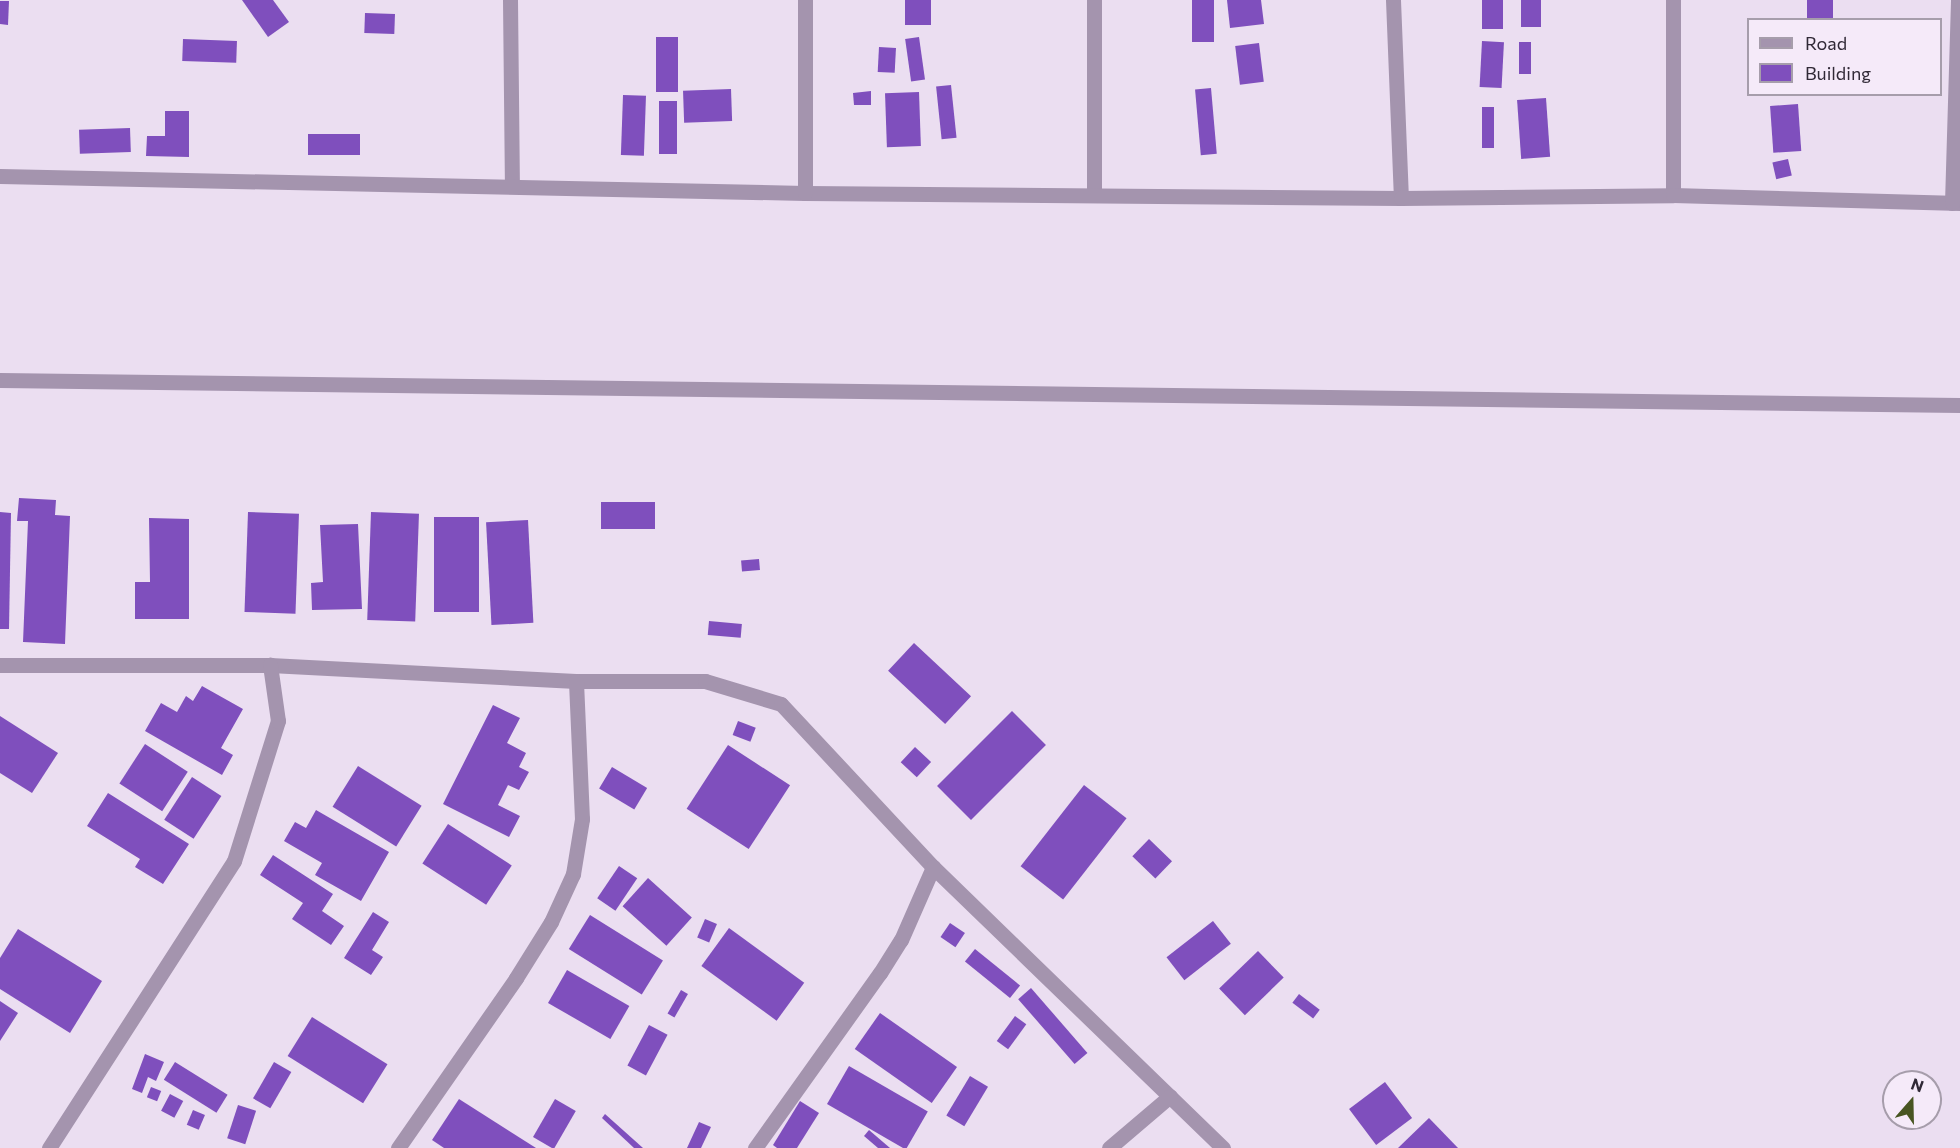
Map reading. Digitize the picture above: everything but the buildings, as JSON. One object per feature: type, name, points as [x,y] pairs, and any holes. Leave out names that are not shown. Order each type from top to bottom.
[{"type":"street","points":[[510,0],[512,186]]},
{"type":"street","points":[[805,0],[805,193]]},
{"type":"street","points":[[1094,0],[1094,195]]},
{"type":"street","points":[[1393,0],[1401,198]]},
{"type":"street","points":[[1673,0],[1673,195]]},
{"type":"street","points":[[0,176],[805,193],[1401,198],[1673,195],[1956,203],[1958,0]]},
{"type":"street","points":[[0,380],[1960,405]]},
{"type":"street","points":[[0,665],[270,665],[576,681],[705,681],[781,704],[933,867],[1223,1148]]},
{"type":"street","points":[[49,1148],[234,861],[278,722],[270,665]]},
{"type":"street","points":[[398,1148],[516,978],[551,922],[573,874],[582,819],[576,681]]},
{"type":"street","points":[[755,1148],[885,965],[933,867]]},
{"type":"street","points":[[1109,1148],[1170,1095]]}]
